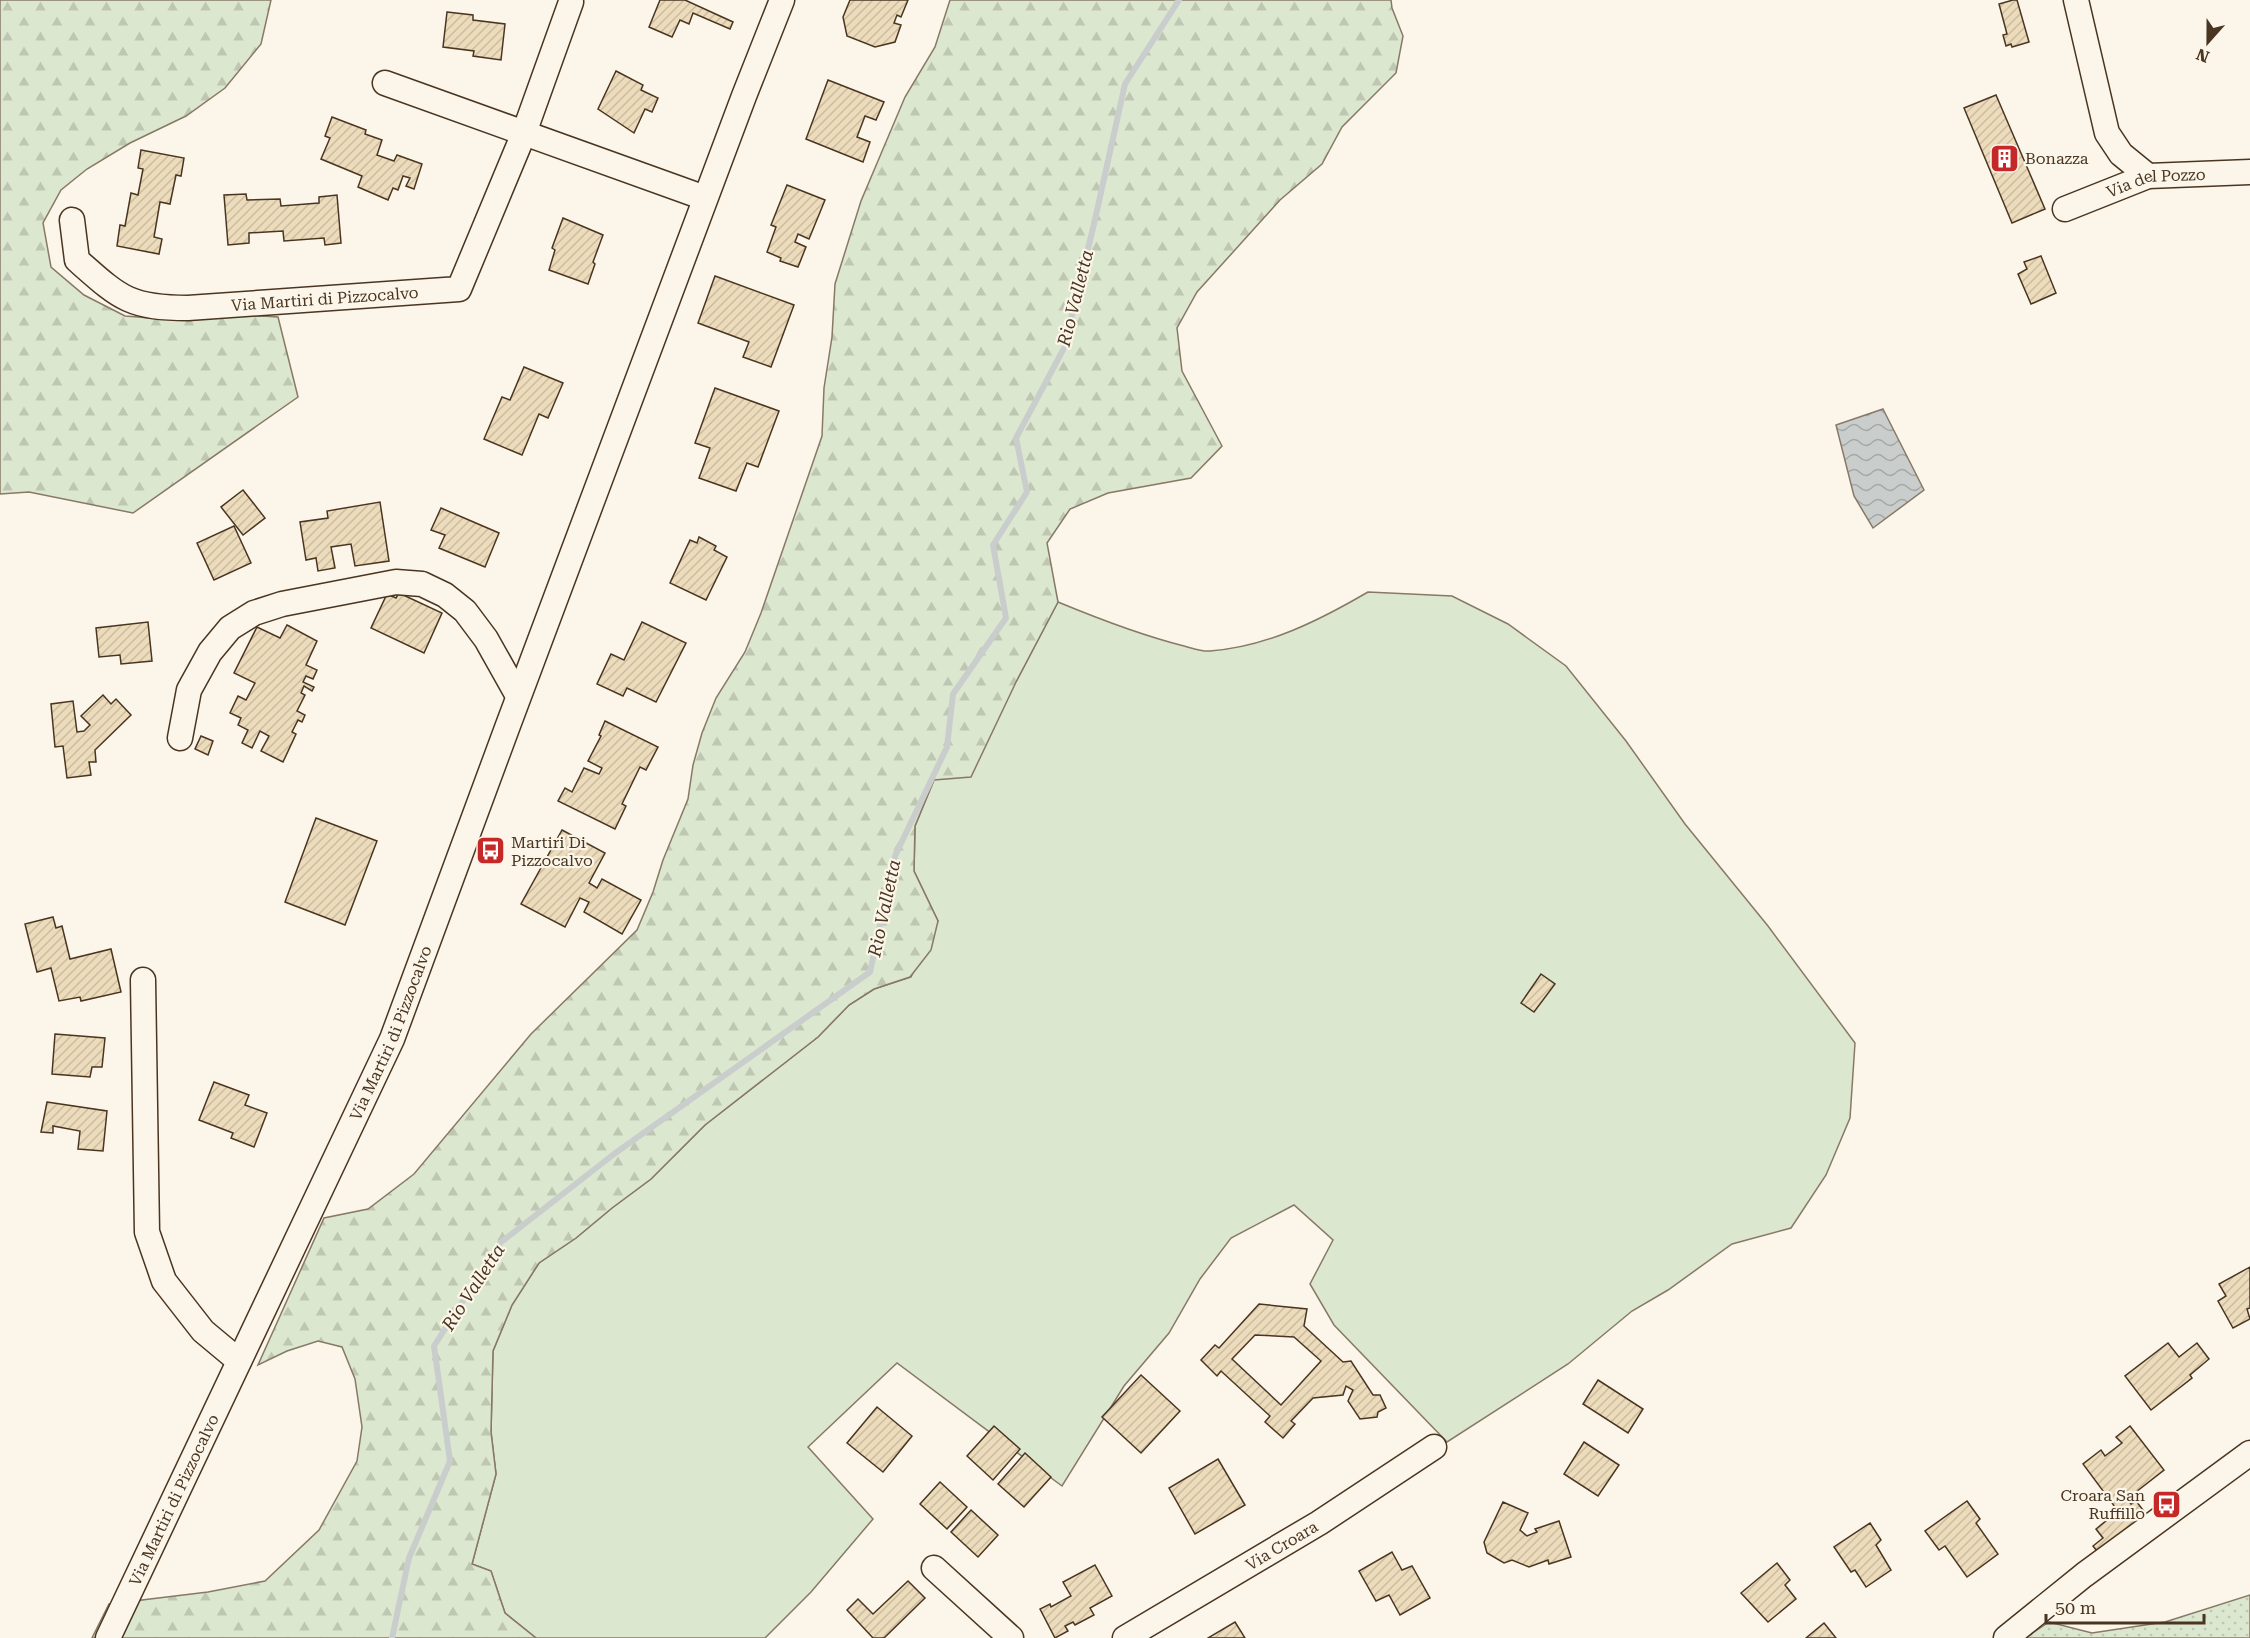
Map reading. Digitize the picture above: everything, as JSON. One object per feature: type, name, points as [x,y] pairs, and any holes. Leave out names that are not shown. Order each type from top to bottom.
[{"type":"street","name":"Via Martiri di Pizzocalvo","points":[[108,1638],[392,1039],[705,198],[782,0]]},
{"type":"street","points":[[2076,0],[2107,133],[2121,154],[2148,176]]},
{"type":"street","name":"Via Martiri di Pizzocalvo","points":[[72,220],[77,260],[111,290],[134,303],[158,308],[188,308],[459,289],[524,133],[570,2]]},
{"type":"street","points":[[385,83],[705,198]]},
{"type":"street","name":"Via del Pozzo","points":[[2065,209],[2148,176],[2250,172]]},
{"type":"street","points":[[180,738],[189,690],[210,652],[230,628],[254,613],[282,604],[396,582],[422,584],[445,595],[465,611],[486,639],[519,696]]},
{"type":"street","points":[[143,980],[147,1232],[164,1281],[203,1331],[239,1361]]},
{"type":"street","name":"Via Croara","points":[[1125,1638],[1319,1523],[1434,1447]]},
{"type":"street","points":[[2006,1638],[2084,1575],[2250,1453]]},
{"type":"street","points":[[934,1568],[1011,1638]]},
{"type":"green space","points":[[0,0],[271,0],[261,44],[225,88],[186,116],[130,143],[87,169],[61,190],[43,223],[51,267],[84,295],[125,316],[164,319],[216,313],[278,317],[298,397],[133,513],[29,492],[0,494]]},
{"type":"green space","points":[[950,0],[1391,0],[1403,36],[1396,73],[1342,127],[1322,164],[1280,200],[1197,292],[1177,328],[1182,371],[1222,446],[1191,478],[1108,493],[1070,509],[1047,543],[1058,602],[1017,680],[971,777],[934,780],[915,826],[914,871],[938,921],[931,950],[910,977],[874,989],[849,1005],[818,1037],[705,1125],[651,1179],[576,1238],[539,1263],[512,1305],[493,1351],[491,1432],[496,1474],[472,1564],[491,1571],[505,1613],[536,1638],[92,1638],[109,1604],[208,1592],[265,1581],[319,1530],[357,1461],[362,1427],[355,1379],[342,1347],[318,1341],[287,1351],[258,1365],[324,1218],[368,1209],[414,1174],[531,1034],[637,930],[688,799],[693,765],[702,733],[716,698],[745,652],[761,613],[822,436],[824,388],[832,337],[835,284],[861,201],[905,97],[935,47]]},
{"type":"green space","points":[[1368,592],[1452,596],[1508,624],[1566,666],[1626,741],[1685,824],[1768,926],[1855,1043],[1850,1118],[1826,1175],[1791,1228],[1732,1244],[1668,1290],[1632,1311],[1568,1364],[1447,1442],[1334,1325],[1310,1284],[1333,1240],[1294,1205],[1231,1238],[1200,1279],[1169,1333],[1124,1386],[1062,1486],[897,1363],[808,1447],[873,1519],[811,1592],[765,1638],[536,1638],[505,1613],[491,1571],[472,1564],[496,1474],[491,1432],[493,1351],[512,1305],[539,1263],[576,1238],[651,1179],[705,1125],[818,1037],[849,1005],[874,989],[911,977],[938,921],[914,871],[915,826],[934,780],[1017,680],[1058,602],[1136,632],[1207,651],[1252,644],[1272,638],[1312,622]]},
{"type":"green space","points":[[2250,1595],[2250,1638],[2025,1638],[2049,1622],[2092,1633],[2165,1622]]},
{"type":"water","points":[[1883,409],[1924,490],[1873,528],[1854,496],[1836,425]]},
{"type":"building","points":[[660,0],[685,0],[733,22],[730,29],[693,13],[689,24],[680,20],[672,37],[649,27]]},
{"type":"building","points":[[850,0],[908,0],[901,17],[897,15],[894,23],[901,25],[895,42],[875,47],[847,36],[843,17]]},
{"type":"building","points":[[2017,0],[2029,42],[2012,47],[2011,44],[2006,46],[2003,35],[2007,34],[1999,4]]},
{"type":"building","points":[[447,12],[473,15],[473,20],[505,24],[501,60],[473,56],[474,51],[443,47]]},
{"type":"building","points":[[616,71],[643,85],[641,90],[658,98],[652,112],[645,109],[634,133],[598,109]]},
{"type":"building","points":[[828,80],[884,102],[876,120],[865,116],[857,137],[870,142],[863,162],[806,139]]},
{"type":"building","name":"Bonazza","points":[[1996,95],[2045,209],[2012,223],[1964,108]]},
{"type":"building","points":[[332,117],[366,130],[365,134],[382,140],[377,155],[394,161],[397,155],[422,164],[414,189],[406,186],[410,178],[403,176],[398,190],[393,188],[388,200],[358,187],[362,176],[321,159],[330,138],[325,136]]},
{"type":"building","points":[[141,150],[184,158],[181,176],[176,175],[170,204],[160,202],[154,237],[162,239],[159,254],[117,246],[120,225],[125,226],[131,193],[138,195],[143,169],[138,168]]},
{"type":"building","points":[[787,185],[825,200],[809,239],[798,234],[795,242],[806,247],[798,267],[780,261],[781,258],[767,252],[776,227],[771,225]]},
{"type":"building","points":[[246,194],[247,200],[280,199],[281,206],[319,203],[319,197],[337,195],[341,243],[325,245],[324,238],[284,241],[283,231],[249,233],[249,243],[228,245],[224,195]]},
{"type":"building","points":[[563,218],[603,235],[588,284],[549,270],[555,250],[552,248]]},
{"type":"building","points":[[2041,256],[2056,293],[2031,304],[2018,274],[2027,269],[2024,262]]},
{"type":"building","points":[[715,276],[794,305],[771,367],[743,357],[749,342],[698,323]]},
{"type":"building","points":[[524,367],[563,383],[548,418],[539,414],[522,455],[484,439],[502,397],[510,400]]},
{"type":"building","points":[[715,388],[779,411],[758,467],[747,463],[736,491],[699,478],[710,448],[695,443]]},
{"type":"building","points":[[243,490],[265,518],[243,535],[221,507]]},
{"type":"building","points":[[380,502],[389,561],[355,566],[351,544],[331,547],[335,568],[318,571],[316,558],[306,560],[300,522],[328,518],[327,511]]},
{"type":"building","points":[[441,508],[499,533],[485,567],[439,548],[445,535],[431,530]]},
{"type":"building","points":[[234,526],[251,563],[214,580],[197,543]]},
{"type":"building","points":[[699,537],[716,546],[714,550],[727,557],[706,600],[670,583],[690,540],[697,543]]},
{"type":"building","points":[[399,593],[442,613],[424,653],[371,628],[387,594],[396,598]]},
{"type":"building","points":[[148,622],[152,661],[121,664],[120,655],[99,657],[96,628]]},
{"type":"building","points":[[642,622],[686,643],[656,702],[627,688],[623,696],[597,684],[611,654],[624,660]]},
{"type":"building","points":[[287,625],[317,641],[306,665],[317,670],[313,679],[306,676],[303,682],[314,687],[312,691],[304,686],[301,693],[305,695],[297,711],[305,715],[302,722],[298,720],[292,732],[296,734],[283,762],[261,751],[269,736],[260,731],[252,748],[242,743],[248,730],[238,725],[241,718],[230,713],[238,696],[246,700],[255,683],[234,673],[257,627],[280,638]]},
{"type":"building","points":[[103,695],[111,704],[116,699],[131,715],[95,750],[96,762],[89,762],[91,775],[67,778],[63,746],[55,747],[51,704],[73,701],[77,732],[84,731],[90,725],[81,716]]},
{"type":"building","points":[[605,721],[658,747],[646,770],[640,767],[622,804],[626,806],[615,829],[558,801],[565,788],[572,792],[584,768],[599,774],[602,768],[588,761],[601,736],[599,735]]},
{"type":"building","points":[[201,736],[213,741],[208,755],[195,749]]},
{"type":"building","points":[[316,818],[377,841],[345,925],[285,902]]},
{"type":"building","points":[[562,830],[605,853],[589,883],[597,888],[602,879],[641,900],[622,934],[584,912],[589,902],[580,898],[565,927],[521,904]]},
{"type":"building","points":[[53,917],[56,928],[62,926],[70,959],[111,949],[121,992],[81,1001],[80,997],[59,1001],[51,968],[37,972],[25,924]]},
{"type":"building","points":[[1541,974],[1555,984],[1534,1012],[1521,1003]]},
{"type":"building","points":[[55,1034],[105,1038],[102,1067],[92,1067],[90,1077],[52,1074]]},
{"type":"building","points":[[214,1082],[249,1095],[245,1105],[267,1113],[254,1147],[231,1138],[233,1133],[199,1120]]},
{"type":"building","points":[[47,1102],[107,1111],[103,1151],[78,1149],[80,1131],[53,1126],[53,1133],[41,1132]]},
{"type":"building","points":[[2250,1267],[2250,1308],[2247,1309],[2250,1319],[2233,1328],[2218,1301],[2226,1296],[2219,1284]]},
{"type":"building","points":[[1259,1304],[1307,1309],[1304,1326],[1343,1362],[1351,1361],[1373,1395],[1380,1395],[1386,1408],[1378,1412],[1377,1417],[1360,1419],[1348,1401],[1353,1390],[1346,1386],[1343,1395],[1313,1398],[1291,1421],[1295,1424],[1283,1438],[1265,1422],[1270,1416],[1221,1371],[1217,1376],[1201,1360],[1215,1345],[1219,1348]],"holes":[[[1255,1335],[1294,1337],[1321,1361],[1281,1405],[1232,1359]]]},
{"type":"building","points":[[2168,1343],[2179,1357],[2197,1343],[2209,1359],[2190,1375],[2192,1378],[2151,1410],[2125,1376]]},
{"type":"building","points":[[1141,1375],[1180,1411],[1141,1453],[1102,1417]]},
{"type":"building","points":[[1598,1380],[1643,1409],[1628,1433],[1583,1404]]},
{"type":"building","points":[[877,1407],[912,1436],[883,1472],[847,1443]]},
{"type":"building","points":[[994,1426],[1020,1449],[993,1480],[967,1456]]},
{"type":"building","points":[[2130,1426],[2164,1470],[2127,1499],[2131,1504],[2136,1501],[2150,1519],[2101,1556],[2093,1546],[2103,1538],[2096,1529],[2118,1511],[2083,1464],[2101,1450],[2105,1456],[2122,1443],[2116,1437]]},
{"type":"building","points":[[1584,1442],[1619,1465],[1598,1496],[1564,1474]]},
{"type":"building","points":[[1025,1453],[1051,1477],[1024,1507],[998,1484]]},
{"type":"building","points":[[1218,1459],[1245,1505],[1195,1534],[1169,1488]]},
{"type":"building","points":[[940,1482],[967,1507],[947,1529],[920,1504]]},
{"type":"building","points":[[1967,1501],[1980,1519],[1976,1523],[1998,1554],[1967,1577],[1945,1546],[1939,1550],[1925,1531]]},
{"type":"building","points":[[1503,1502],[1528,1513],[1520,1530],[1527,1536],[1537,1532],[1535,1529],[1559,1521],[1571,1557],[1549,1564],[1548,1560],[1529,1567],[1512,1560],[1504,1563],[1487,1553],[1484,1542]]},
{"type":"building","points":[[971,1510],[998,1535],[978,1557],[951,1532]]},
{"type":"building","points":[[1870,1523],[1881,1540],[1876,1545],[1891,1570],[1866,1587],[1855,1570],[1851,1572],[1834,1547]]},
{"type":"building","points":[[1392,1552],[1402,1570],[1412,1566],[1430,1598],[1400,1615],[1389,1595],[1376,1601],[1359,1571]]},
{"type":"building","points":[[1777,1563],[1790,1580],[1785,1585],[1796,1599],[1768,1622],[1741,1593]]},
{"type":"building","points":[[1095,1565],[1112,1596],[1090,1608],[1094,1615],[1075,1625],[1073,1622],[1065,1626],[1068,1631],[1055,1638],[1040,1609],[1050,1604],[1051,1607],[1071,1596],[1063,1582]]},
{"type":"building","points":[[908,1581],[925,1598],[884,1638],[873,1638],[847,1610],[858,1599],[873,1614]]},
{"type":"building","points":[[1235,1622],[1245,1638],[1208,1638]]},
{"type":"building","points":[[1824,1623],[1836,1638],[1806,1638]]},
{"type":"waterway","name":"Rio Valletta","points":[[392,1638],[409,1558],[450,1461],[434,1346],[500,1243],[614,1154],[870,972],[895,856],[947,747],[953,694],[1006,618],[993,545],[1027,492],[1016,438],[1064,348],[1125,84],[1179,0]]},
{"type":"place","name":"Bonazza","points":[[2004,158]]},
{"type":"place","name":"Martiri Di Pizzocalvo","points":[[490,851]]},
{"type":"place","name":"Croara San Ruffillo","points":[[2166,1504]]}]
